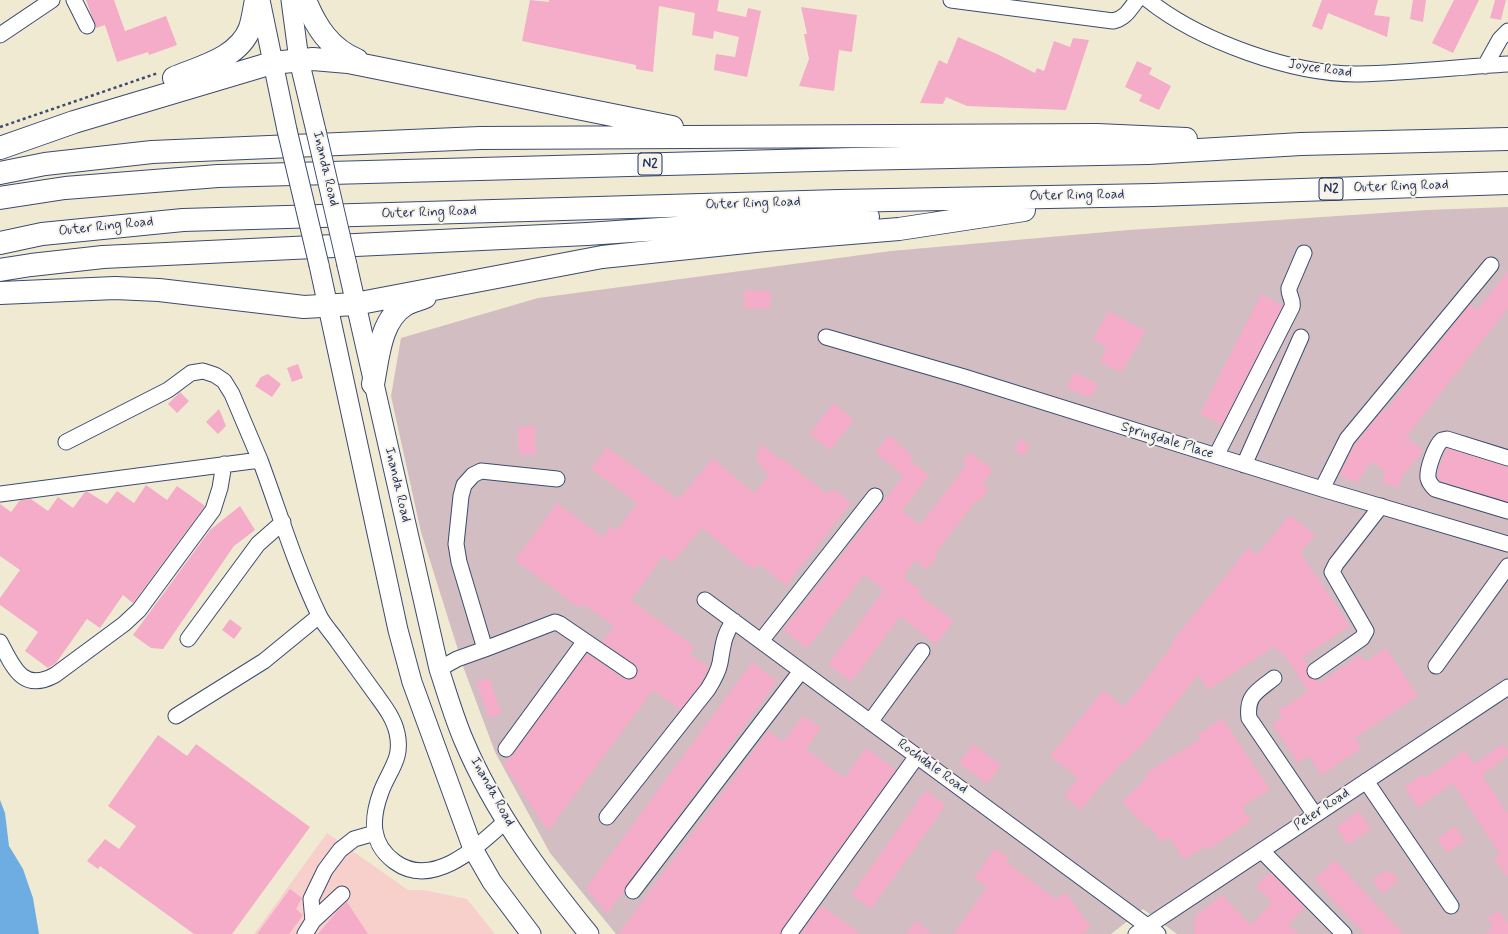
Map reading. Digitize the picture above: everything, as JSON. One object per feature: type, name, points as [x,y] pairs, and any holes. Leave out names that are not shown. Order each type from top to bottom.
[{"type":"highway","points":[[74,122],[228,55],[240,44],[250,28],[256,0]]},
{"type":"highway","points":[[305,0],[321,33],[334,47],[347,56],[374,67]]},
{"type":"highway","points":[[0,148],[74,122],[272,63],[299,60],[348,62],[648,123],[732,136]]},
{"type":"highway","points":[[0,174],[53,163],[152,152],[480,138],[1097,134],[1301,144]]},
{"type":"highway","name":"N2","points":[[0,198],[65,188],[218,176],[1148,153],[1301,144],[1508,139]]},
{"type":"highway","name":"Outer Ring Road","points":[[0,243],[42,234],[183,220],[839,201],[1153,195],[1508,183]]},
{"type":"highway","points":[[0,293],[115,288],[159,290],[304,307],[327,307],[355,304],[602,257],[726,244],[899,229],[999,213],[1153,195]]},
{"type":"highway","points":[[0,270],[111,256],[587,234],[807,220],[999,213]]},
{"type":"highway","points":[[373,384],[385,331],[392,319],[405,305],[460,283]]},
{"type":"main road","name":"Inanda Road","points":[[260,0],[272,63],[319,265],[398,630],[408,667],[473,849],[492,882],[531,934]]},
{"type":"main road","name":"Inanda Road","points":[[291,0],[299,60],[439,669],[464,741],[484,782],[554,891],[589,934]]},
{"type":"street","points":[[0,35],[52,0]]},
{"type":"street","points":[[74,0],[87,26]]},
{"type":"street","points":[[951,0],[1113,21],[1120,20],[1137,0]]},
{"type":"street","name":"Joyce Road","points":[[1148,0],[1175,19],[1241,50],[1282,64],[1304,68],[1359,74],[1508,64]]},
{"type":"street","points":[[1485,66],[1500,39],[1508,31]]},
{"type":"street","points":[[1216,456],[1292,307],[1293,303],[1289,288],[1304,253]]},
{"type":"street","points":[[1322,489],[1347,440],[1491,265]]},
{"type":"street","name":"Springdale Place","points":[[826,337],[964,377],[1322,489],[1508,544]]},
{"type":"street","points":[[1244,465],[1301,337]]},
{"type":"street","points":[[66,442],[161,394],[191,373],[203,371],[215,375],[224,381],[232,394],[260,460],[319,616],[383,704],[397,732],[399,746],[395,766],[381,791],[374,818],[375,837],[384,852],[405,868],[418,871],[439,868],[473,849],[507,820]]},
{"type":"street","points":[[1508,458],[1447,439],[1442,440],[1435,450],[1428,477],[1435,489],[1508,511]]},
{"type":"street","points":[[0,494],[260,460]]},
{"type":"street","points":[[0,642],[16,671],[24,678],[36,682],[45,680],[54,675],[124,624],[139,610],[213,510],[220,488],[224,464]]},
{"type":"street","points":[[485,649],[459,562],[456,544],[460,503],[464,485],[473,475],[481,471],[557,479]]},
{"type":"street","points":[[761,641],[875,496]]},
{"type":"street","points":[[1316,671],[1362,638],[1366,631],[1332,572],[1336,564],[1381,506]]},
{"type":"street","points":[[188,639],[253,550],[283,522]]},
{"type":"street","points":[[1436,666],[1508,566]]},
{"type":"street","name":"Rochdale Road","points":[[705,600],[917,756],[1147,931]]},
{"type":"street","points":[[176,716],[264,661],[319,616]]},
{"type":"street","points":[[607,817],[708,689],[716,676],[720,664],[723,640],[727,630],[734,621]]},
{"type":"street","points":[[439,669],[457,659],[555,622],[586,641],[629,671]]},
{"type":"street","points":[[506,749],[586,641]]},
{"type":"street","points":[[870,722],[922,651]]},
{"type":"street","points":[[633,891],[801,671]]},
{"type":"street","points":[[1274,678],[1251,697],[1248,704],[1249,718],[1315,815]]},
{"type":"street","name":"Peter Road","points":[[1147,931],[1262,850],[1508,687]]},
{"type":"street","points":[[789,934],[917,756]]},
{"type":"street","points":[[1366,781],[1451,906]]},
{"type":"street","points":[[309,928],[311,899],[325,870],[340,850],[354,839],[375,833]]},
{"type":"street","points":[[1262,850],[1344,934]]},
{"type":"street","points":[[309,928],[342,894]]},
{"type":"path","points":[[0,127],[159,72]]},
{"type":"shaded area","points":[[1508,207],[1508,934],[1177,934],[1143,909],[1111,934],[616,934],[550,853],[495,752],[464,669],[421,532],[391,396],[401,338],[538,298],[891,251],[1129,230],[1427,210]]},
{"type":"shaded area","points":[[327,833],[408,890],[424,890],[467,899],[495,934],[254,934]]},
{"type":"water","points":[[0,800],[5,813],[9,846],[23,869],[33,898],[39,934],[0,934]]},
{"type":"building","points":[[86,0],[114,0],[125,31],[166,16],[177,45],[149,55],[148,52],[117,62],[105,25],[96,28]]},
{"type":"building","points":[[530,0],[549,2],[549,0],[719,0],[717,11],[746,17],[748,8],[761,11],[747,77],[714,70],[716,54],[735,57],[739,37],[714,31],[713,39],[692,35],[695,13],[659,6],[653,72],[636,69],[636,65],[522,41]]},
{"type":"building","points":[[1322,0],[1378,0],[1374,15],[1390,17],[1387,37],[1328,13],[1322,30],[1312,26]]},
{"type":"building","points":[[1413,0],[1426,0],[1423,22],[1410,19]]},
{"type":"building","points":[[1454,0],[1479,0],[1453,53],[1432,43]]},
{"type":"building","points":[[1495,0],[1506,0],[1501,20],[1490,18]]},
{"type":"building","points":[[801,7],[857,15],[852,52],[839,50],[834,91],[799,86],[809,59],[804,34],[807,34]]},
{"type":"building","points":[[958,37],[1035,73],[1037,68],[1044,71],[1054,41],[1070,47],[1073,38],[1089,40],[1066,110],[967,106],[946,97],[943,104],[920,103],[939,60],[947,64]]},
{"type":"building","points":[[1137,61],[1152,68],[1149,74],[1171,86],[1159,110],[1139,101],[1142,95],[1125,87]]},
{"type":"building","points":[[1508,271],[1508,308],[1406,437],[1423,450],[1402,477],[1398,488],[1382,482],[1385,472],[1371,461],[1357,483],[1339,475],[1355,444],[1384,409],[1386,410],[1470,304],[1477,310]]},
{"type":"building","points":[[744,290],[771,291],[770,309],[744,308]]},
{"type":"building","points":[[1261,294],[1283,306],[1222,425],[1200,414]]},
{"type":"building","points":[[1108,311],[1146,331],[1121,373],[1100,362],[1107,347],[1093,340]]},
{"type":"building","points":[[298,364],[303,378],[292,382],[287,368]]},
{"type":"building","points":[[1074,372],[1098,384],[1091,398],[1067,388]]},
{"type":"building","points":[[268,374],[281,384],[272,397],[255,386],[261,377]]},
{"type":"building","points":[[180,392],[189,401],[177,413],[168,404]]},
{"type":"building","points":[[833,403],[854,420],[830,450],[809,434]]},
{"type":"building","points":[[219,409],[226,426],[218,434],[206,422]]},
{"type":"building","points":[[535,426],[536,454],[520,455],[518,448],[518,427]]},
{"type":"building","points":[[889,435],[913,456],[910,460],[929,475],[902,511],[920,525],[966,465],[962,462],[970,452],[993,470],[983,484],[989,489],[979,502],[977,500],[935,553],[938,555],[927,569],[915,560],[903,577],[921,591],[918,594],[954,621],[936,644],[900,617],[851,682],[828,664],[884,590],[864,575],[807,649],[783,630],[903,476],[875,452]]},
{"type":"building","points":[[1021,439],[1030,447],[1023,456],[1014,448]]},
{"type":"building","points":[[761,444],[781,460],[782,458],[827,494],[830,490],[837,491],[851,503],[786,586],[759,564],[756,568],[749,567],[702,528],[672,563],[664,555],[631,600],[695,647],[690,654],[709,668],[701,684],[680,710],[653,690],[548,831],[503,764],[513,754],[587,653],[624,679],[633,679],[638,671],[634,664],[602,642],[614,626],[583,604],[579,608],[515,560],[557,503],[603,537],[610,527],[616,531],[637,503],[591,469],[607,447],[678,499],[713,458],[754,493],[769,475],[760,467],[762,465],[755,460]]},
{"type":"building","points":[[1447,448],[1508,467],[1508,502],[1440,481],[1437,477],[1438,471]]},
{"type":"building","points":[[146,485],[167,500],[177,486],[205,506],[133,603],[123,595],[100,628],[87,619],[56,663],[48,668],[25,651],[38,632],[0,605],[0,598],[20,570],[0,556],[0,504],[11,512],[20,500],[31,499],[48,511],[58,497],[73,508],[85,492],[88,492],[107,504],[117,491],[134,503]]},
{"type":"building","points":[[240,506],[255,530],[234,546],[163,649],[151,648],[133,635],[210,530]]},
{"type":"building","points":[[1290,515],[1315,535],[1300,552],[1350,626],[1302,658],[1308,666],[1306,671],[1308,676],[1317,680],[1319,683],[1360,655],[1365,662],[1386,648],[1418,696],[1355,738],[1362,748],[1321,775],[1309,756],[1298,763],[1272,724],[1282,717],[1278,711],[1308,691],[1283,653],[1281,654],[1275,646],[1208,690],[1198,675],[1138,750],[1136,749],[1124,764],[1121,762],[1107,781],[1105,780],[1081,810],[1064,796],[1078,778],[1050,756],[1103,690],[1124,707],[1173,645],[1171,643],[1248,548],[1257,555]]},
{"type":"building","points":[[230,619],[242,628],[234,639],[222,630]]},
{"type":"building","points":[[752,662],[777,681],[607,914],[586,888]]},
{"type":"building","points":[[489,678],[502,713],[489,718],[476,682]]},
{"type":"building","points":[[803,715],[821,728],[806,749],[844,778],[866,748],[896,770],[782,929],[780,934],[618,934],[768,731],[783,742]]},
{"type":"building","points":[[1222,718],[1270,789],[1242,807],[1251,821],[1208,850],[1206,846],[1184,860],[1169,837],[1161,842],[1149,825],[1147,828],[1122,802],[1147,777],[1146,773],[1200,739],[1197,735]]},
{"type":"building","points":[[158,735],[187,756],[196,744],[310,827],[232,934],[194,934],[100,866],[98,869],[87,861],[105,839],[119,849],[136,826],[108,806]]},
{"type":"building","points":[[973,744],[1001,765],[987,784],[959,763]]},
{"type":"building","points":[[1503,744],[1508,752],[1508,756],[1482,775],[1508,814],[1508,878],[1494,858],[1500,854],[1453,783],[1418,808],[1404,787],[1423,774],[1426,777],[1465,750],[1474,764]]},
{"type":"building","points":[[926,790],[946,805],[871,909],[851,895]]},
{"type":"building","points":[[1359,811],[1371,829],[1348,845],[1336,827]]},
{"type":"building","points":[[1455,826],[1465,841],[1447,853],[1437,839]]},
{"type":"building","points":[[995,848],[1009,858],[1006,862],[1056,899],[1066,892],[1091,928],[1081,934],[953,934],[987,887],[974,878]]},
{"type":"building","points":[[1335,860],[1403,934],[1364,934],[1314,879]]},
{"type":"building","points":[[1387,870],[1390,874],[1393,873],[1398,881],[1382,894],[1372,879]]},
{"type":"building","points":[[1270,872],[1305,907],[1288,925],[1299,934],[1194,934],[1195,916],[1222,895],[1251,925],[1272,902],[1256,886]]},
{"type":"building","points":[[290,889],[302,898],[296,909],[303,915],[289,934],[257,934]]},
{"type":"building","points":[[347,902],[368,934],[318,934],[339,909]]},
{"type":"building","points":[[821,905],[861,934],[800,934]]},
{"type":"building","points":[[1499,911],[1508,924],[1508,934],[1485,934],[1493,926],[1487,918]]},
{"type":"building","points":[[915,921],[933,934],[905,934]]}]
